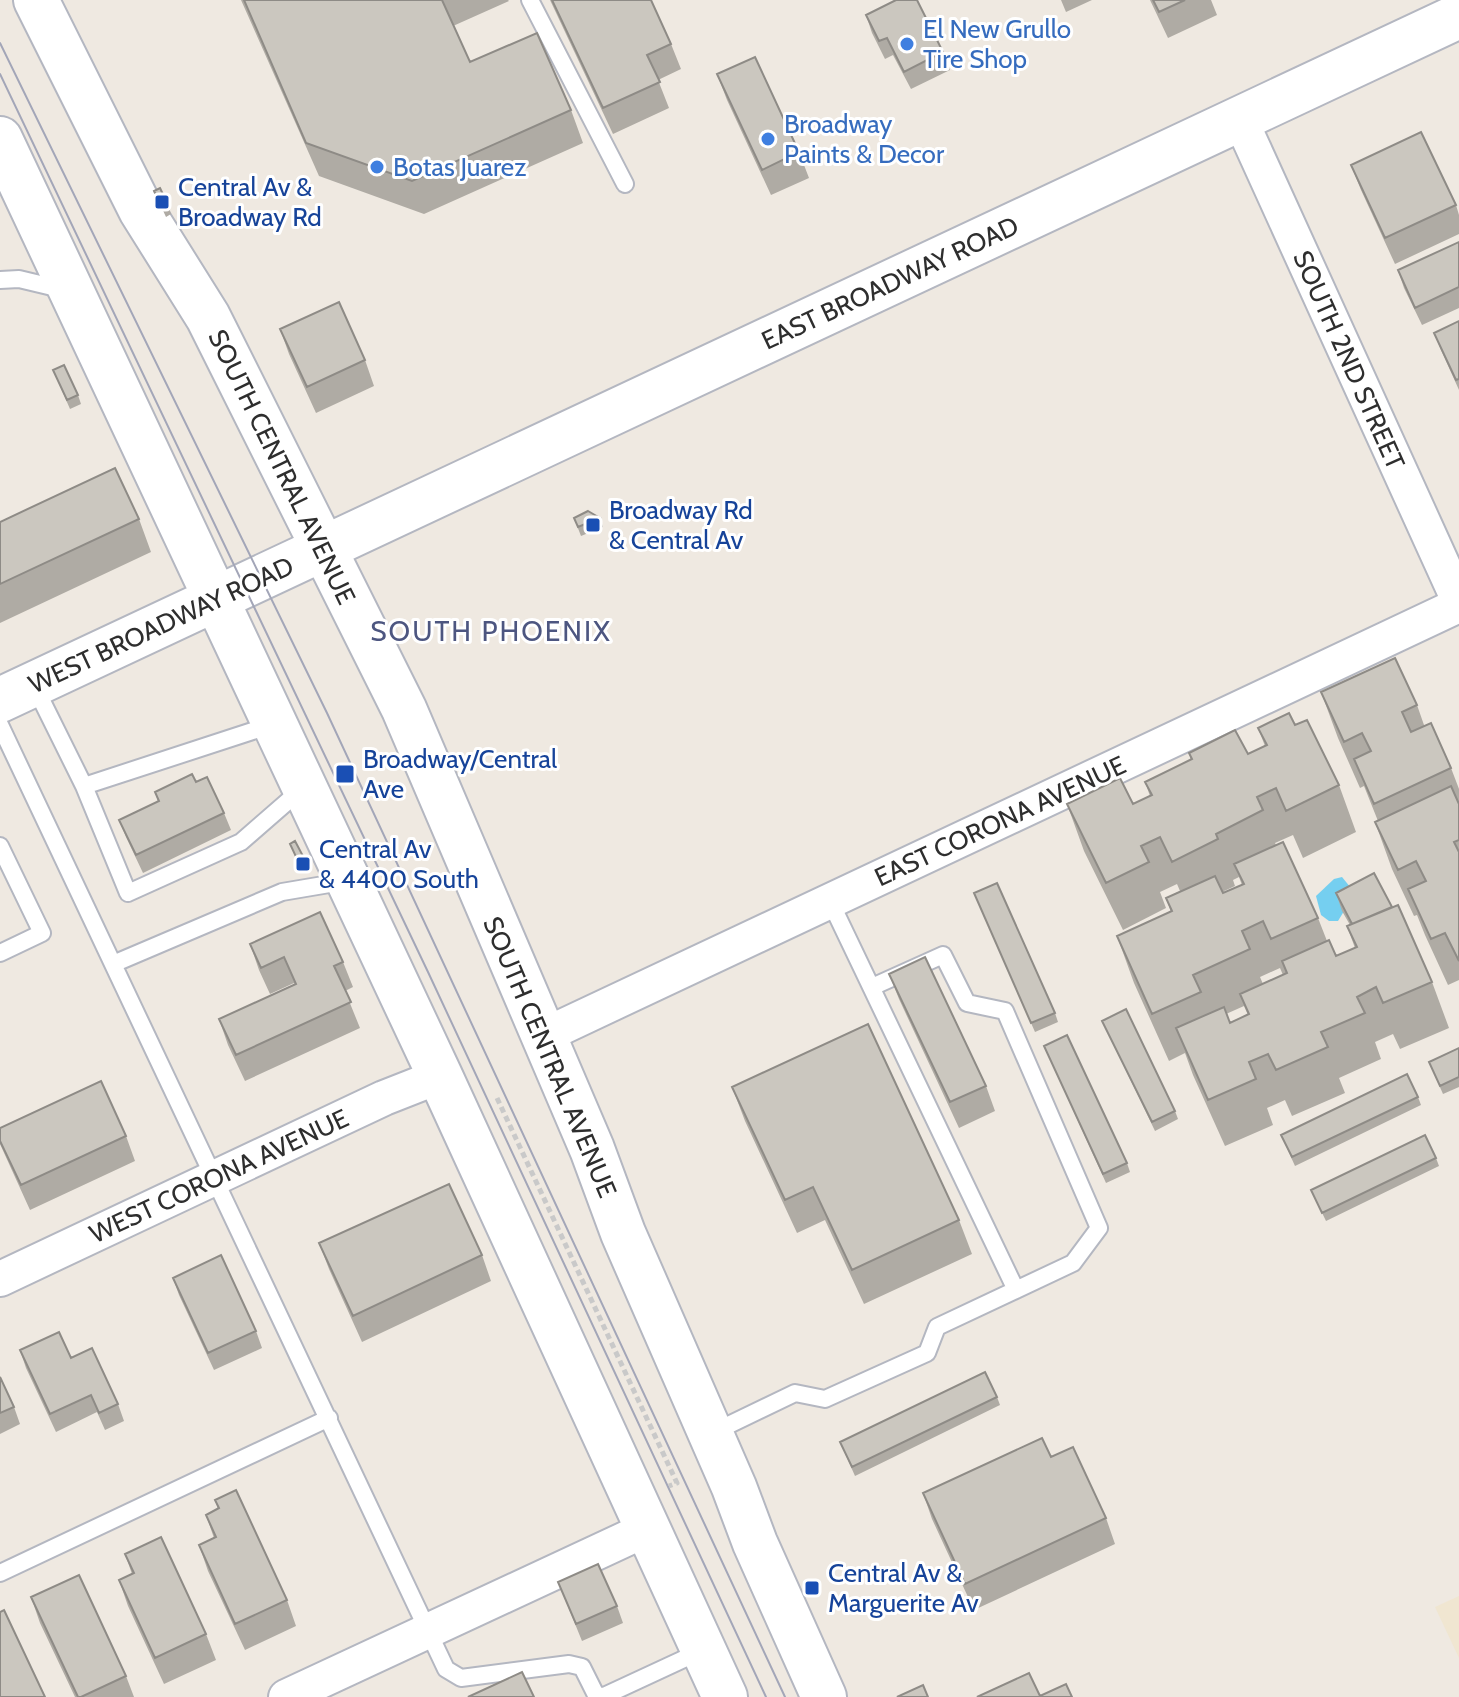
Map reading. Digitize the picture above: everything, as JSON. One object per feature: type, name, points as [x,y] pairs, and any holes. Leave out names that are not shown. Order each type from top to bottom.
[{"type":"main road","name":"SOUTH CENTRAL AVENUE","points":[[36,0],[141,210],[208,317],[404,709],[824,1697]]},
{"type":"main road","name":"EAST BROADWAY ROAD","points":[[322,549],[1459,16]]},
{"type":"main road","points":[[0,139],[440,1076],[725,1697]]},
{"type":"main road","name":"WEST BROADWAY ROAD","points":[[17,692],[322,549]]},
{"type":"street","name":"SOUTH 2ND STREET","points":[[1240,119],[1459,603]]},
{"type":"street","name":"EAST CORONA AVENUE","points":[[540,1033],[560,1028],[1459,603]]},
{"type":"street","name":"WEST CORONA AVENUE","points":[[0,1279],[215,1181],[384,1098],[440,1076]]},
{"type":"street","points":[[286,1697],[647,1529]]},
{"type":"lane","points":[[530,0],[625,184]]},
{"type":"lane","points":[[0,280],[19,279],[74,292]]},
{"type":"lane","points":[[17,692],[84,786],[128,893],[241,842],[304,787]]},
{"type":"lane","points":[[84,786],[275,723]]},
{"type":"lane","points":[[0,725],[452,1675],[482,1677],[569,1664],[582,1667],[596,1695],[600,1696],[703,1650]]},
{"type":"lane","points":[[0,846],[42,933],[0,953]]},
{"type":"lane","points":[[113,964],[282,892],[348,881]]},
{"type":"lane","points":[[830,901],[1016,1290]]},
{"type":"lane","points":[[710,1434],[795,1393],[825,1399],[927,1353],[937,1327],[1073,1263],[1099,1228],[1005,1011],[967,1003],[943,955],[872,987]]},
{"type":"lane","points":[[0,1573],[329,1418]]},
{"type":"shaded area","points":[[1459,1596],[1459,1658],[1435,1607]]},
{"type":"water","points":[[1342,877],[1355,893],[1338,921],[1329,921],[1321,915],[1316,896],[1334,879]]},
{"type":"building","points":[[244,0],[442,0],[470,62],[537,33],[571,110],[412,181],[306,143]]},
{"type":"building","points":[[552,0],[651,0],[671,44],[647,55],[660,82],[603,108]]},
{"type":"building","name":"El New Grullo Tire Shop","points":[[896,0],[917,0],[943,52],[904,72],[887,38],[879,41],[866,15]]},
{"type":"building","points":[[1153,0],[1185,0],[1159,12]]},
{"type":"building","name":"Broadway Paints & Decor","points":[[755,57],[799,152],[762,170],[717,74]]},
{"type":"building","points":[[1421,132],[1456,205],[1385,238],[1351,165]]},
{"type":"building","points":[[160,188],[168,205],[162,208],[154,191]]},
{"type":"building","points":[[1459,242],[1459,287],[1415,308],[1398,270]]},
{"type":"building","points":[[339,302],[365,360],[307,387],[280,329]]},
{"type":"building","points":[[1459,321],[1459,379],[1456,380],[1434,333]]},
{"type":"building","points":[[64,365],[78,395],[67,400],[53,370]]},
{"type":"building","points":[[115,468],[139,519],[0,584],[0,522]]},
{"type":"building","points":[[588,511],[600,518],[578,527],[574,518]]},
{"type":"building","points":[[1395,658],[1417,705],[1402,712],[1411,732],[1431,723],[1451,768],[1374,804],[1354,759],[1371,751],[1362,733],[1344,742],[1321,692]]},
{"type":"building","points":[[1289,713],[1295,725],[1307,720],[1339,785],[1286,811],[1276,788],[1257,797],[1263,810],[1216,834],[1218,839],[1172,862],[1160,837],[1141,846],[1149,862],[1106,883],[1067,804],[1120,778],[1133,804],[1152,795],[1145,782],[1192,759],[1189,753],[1235,730],[1248,754],[1267,745],[1258,728]]},
{"type":"building","points":[[192,774],[196,782],[207,777],[224,813],[136,855],[119,820],[159,801],[155,792]]},
{"type":"building","points":[[1451,786],[1459,804],[1459,840],[1454,842],[1459,852],[1459,961],[1445,933],[1431,939],[1408,889],[1426,881],[1416,861],[1398,870],[1375,822]]},
{"type":"building","points":[[295,841],[304,858],[298,861],[290,844]]},
{"type":"building","points":[[1283,842],[1318,918],[1271,939],[1263,921],[1242,931],[1250,949],[1193,975],[1201,992],[1152,1014],[1117,936],[1172,911],[1166,898],[1215,876],[1223,893],[1244,884],[1234,864]]},
{"type":"building","points":[[1374,873],[1392,907],[1352,924],[1336,893]]},
{"type":"building","points":[[997,883],[1055,1013],[1031,1023],[974,893]]},
{"type":"building","points":[[1398,905],[1432,982],[1383,1003],[1376,987],[1357,997],[1365,1013],[1321,1032],[1328,1047],[1276,1070],[1268,1054],[1249,1062],[1256,1079],[1208,1100],[1176,1028],[1224,1007],[1230,1023],[1249,1014],[1240,994],[1287,973],[1282,961],[1329,940],[1336,956],[1357,947],[1347,926]]},
{"type":"building","points":[[320,912],[343,962],[334,966],[351,1002],[236,1055],[219,1019],[296,984],[284,957],[261,968],[250,944]]},
{"type":"building","points":[[925,957],[986,1086],[950,1102],[889,974]]},
{"type":"building","points":[[1126,1009],[1175,1111],[1152,1122],[1102,1021]]},
{"type":"building","points":[[868,1024],[959,1220],[852,1270],[813,1187],[785,1200],[732,1087]]},
{"type":"building","points":[[1067,1035],[1127,1163],[1103,1174],[1044,1046]]},
{"type":"building","points":[[1459,1048],[1459,1077],[1440,1086],[1429,1062]]},
{"type":"building","points":[[1407,1074],[1418,1097],[1292,1157],[1281,1135]]},
{"type":"building","points":[[101,1081],[126,1136],[21,1185],[0,1141],[0,1128]]},
{"type":"building","points":[[1425,1135],[1436,1158],[1322,1213],[1311,1190]]},
{"type":"building","points":[[449,1184],[482,1255],[353,1316],[319,1243]]},
{"type":"building","points":[[221,1255],[256,1331],[208,1353],[173,1278]]},
{"type":"building","points":[[59,1332],[71,1358],[92,1348],[118,1404],[99,1413],[91,1395],[50,1414],[20,1350]]},
{"type":"building","points":[[985,1372],[997,1397],[852,1467],[840,1442]]},
{"type":"building","points":[[0,1377],[14,1407],[0,1413]]},
{"type":"building","points":[[1042,1438],[1051,1457],[1073,1447],[1106,1518],[965,1584],[923,1493]]},
{"type":"building","points":[[236,1490],[287,1600],[235,1624],[199,1545],[216,1537],[206,1515],[219,1508],[215,1500]]},
{"type":"building","points":[[161,1537],[206,1634],[155,1658],[119,1580],[134,1573],[125,1554]]},
{"type":"building","points":[[598,1564],[617,1606],[576,1624],[558,1582]]},
{"type":"building","points":[[79,1575],[126,1676],[81,1697],[78,1697],[31,1597]]},
{"type":"building","points":[[4,1610],[45,1697],[0,1697],[0,1612]]},
{"type":"building","points":[[522,1672],[534,1697],[468,1697]]},
{"type":"building","points":[[1029,1673],[1040,1696],[1066,1684],[1072,1697],[977,1697]]},
{"type":"building","points":[[923,1685],[928,1697],[897,1697]]},
{"type":"tram line","points":[[0,43],[327,713],[785,1697]]},
{"type":"tram line","points":[[0,74],[428,972],[766,1697]]},
{"type":"place","name":"El New Grullo Tire Shop","points":[[907,44]]},
{"type":"place","name":"Broadway Paints & Decor","points":[[768,139]]},
{"type":"place","name":"Botas Juarez","points":[[377,167]]},
{"type":"place","name":"Central Av & Broadway Rd","points":[[162,202]]},
{"type":"place","name":"Broadway Rd & Central Av","points":[[593,525]]},
{"type":"place","name":"Broadway/Central Ave","points":[[345,774]]},
{"type":"place","name":"Central Av & 4400 South","points":[[303,864]]},
{"type":"place","name":"Central Av & Marguerite Av","points":[[812,1588]]},
{"type":"district","name":"SOUTH PHOENIX","points":[[491,631]]}]
